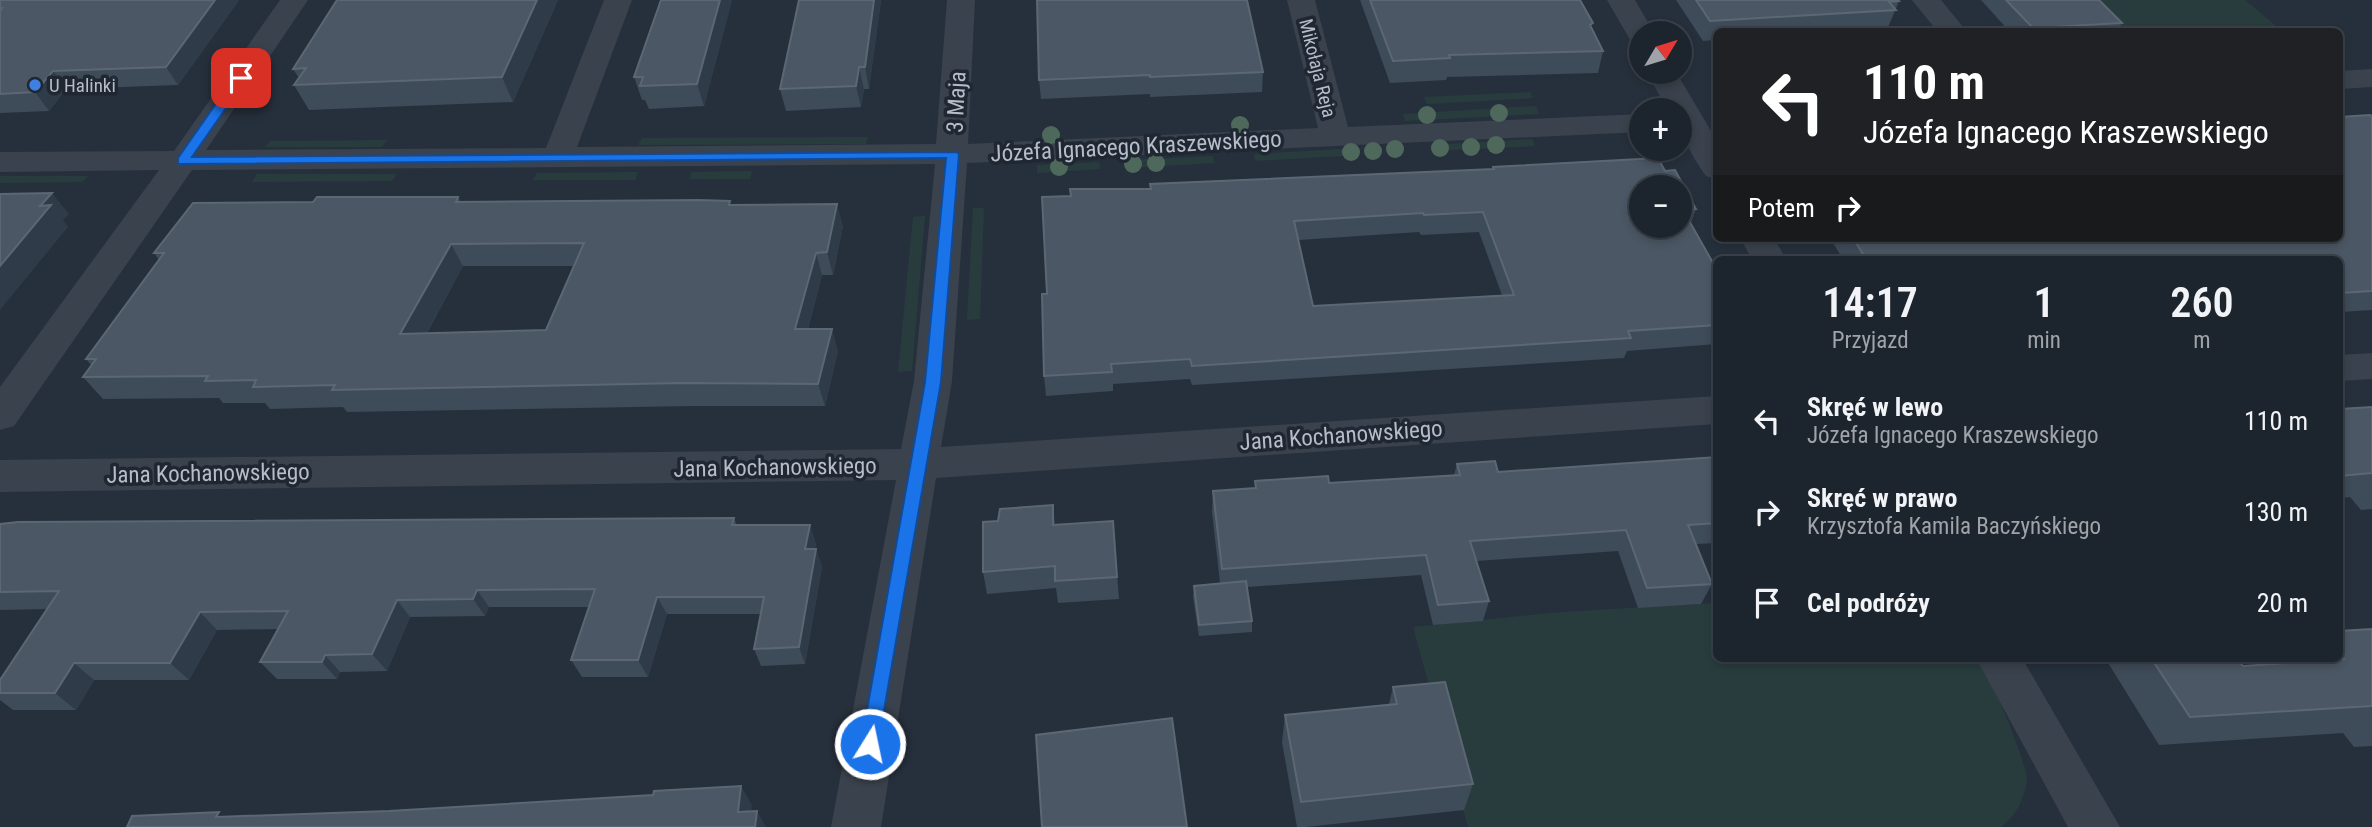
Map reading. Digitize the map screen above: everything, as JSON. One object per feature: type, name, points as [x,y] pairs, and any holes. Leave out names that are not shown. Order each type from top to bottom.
[{"type":"street","points":[[0,416],[183,161],[294,0]]},
{"type":"street","points":[[557,159],[618,0]]},
{"type":"street","name":"3 Maja","points":[[856,827],[933,382],[953,154],[961,0]]},
{"type":"street","name":"Mikołaja Reja","points":[[1301,0],[1335,136]]},
{"type":"street","points":[[1621,0],[1633,21]]},
{"type":"street","points":[[1926,0],[1950,28]]},
{"type":"street","points":[[2343,80],[2372,78]]},
{"type":"street","points":[[1669,84],[1695,121],[1713,160]]},
{"type":"street","name":"Józefa Ignacego Kraszewskiego","points":[[0,162],[953,154],[1629,124]]},
{"type":"street","points":[[2343,368],[2372,366]]},
{"type":"street","name":"Jana Kochanowskiego","points":[[0,476],[919,464],[1713,410]]},
{"type":"street","points":[[2000,662],[2095,827]]},
{"type":"green space","points":[[2071,0],[2245,0],[2278,28],[2099,28]]},
{"type":"green space","points":[[1530,92],[1533,98],[1427,104],[1424,97]]},
{"type":"green space","points":[[1536,106],[1539,114],[1405,121],[1403,114]]},
{"type":"green space","points":[[868,137],[866,144],[638,145],[642,138]]},
{"type":"green space","points":[[1532,139],[1535,146],[1433,151],[1431,145]]},
{"type":"green space","points":[[387,140],[382,147],[265,147],[270,141]]},
{"type":"green space","points":[[1342,149],[1344,156],[1255,161],[1254,154]]},
{"type":"green space","points":[[1213,156],[1214,163],[1128,168],[1127,160]]},
{"type":"green space","points":[[1099,162],[1100,169],[1037,173],[1037,165]]},
{"type":"green space","points":[[752,171],[750,179],[689,179],[692,172]]},
{"type":"green space","points":[[638,172],[635,180],[533,180],[537,173]]},
{"type":"green space","points":[[257,174],[397,174],[392,181],[252,182]]},
{"type":"green space","points":[[0,176],[88,176],[82,182],[0,183]]},
{"type":"green space","points":[[973,208],[984,208],[980,319],[967,320]]},
{"type":"green space","points":[[925,216],[912,371],[898,372],[913,217]]},
{"type":"green space","points":[[1713,603],[1713,662],[1982,662],[2008,720],[2026,772],[2026,787],[2021,800],[2015,813],[2001,827],[1468,827],[1413,627],[1560,612]]},
{"type":"building","points":[[0,0],[215,0],[166,67],[53,71],[35,92],[0,94]]},
{"type":"building","points":[[337,0],[537,0],[502,77],[294,85],[306,68],[293,69]]},
{"type":"building","points":[[661,0],[720,0],[697,84],[640,86],[643,77],[634,77]]},
{"type":"building","points":[[799,0],[874,0],[865,67],[859,67],[856,86],[780,89]]},
{"type":"building","points":[[1037,0],[1247,0],[1263,72],[1039,80]]},
{"type":"building","points":[[1370,0],[1580,0],[1593,23],[1590,25],[1603,51],[1449,55],[1450,58],[1393,61]]},
{"type":"building","points":[[1696,0],[1899,1],[1889,2],[1896,10],[1710,21]]},
{"type":"building","points":[[2006,0],[2099,0],[2122,23],[2033,28]]},
{"type":"building","points":[[2372,116],[2372,291],[2343,293],[2343,256],[1864,256],[1855,242],[2343,242],[2343,117]]},
{"type":"building","points":[[1629,160],[1660,161],[1665,171],[1675,170],[1678,175],[1629,175],[1629,238],[1692,238],[1692,226],[1713,263],[1713,325],[1628,331],[1631,338],[1192,366],[1190,359],[1111,364],[1112,372],[1044,376],[1042,294],[1047,294],[1042,197],[1071,196],[1070,189],[1151,189],[1150,184],[1494,169],[1493,167]],"holes":[[[1483,212],[1514,295],[1313,306],[1294,221]]]},
{"type":"building","points":[[52,193],[40,206],[51,205],[0,266],[0,194]]},
{"type":"building","points":[[317,197],[458,197],[456,202],[699,200],[730,201],[729,205],[837,204],[827,252],[816,253],[795,329],[832,329],[818,384],[682,383],[332,390],[335,385],[253,387],[256,380],[205,381],[208,376],[83,377],[96,359],[86,359],[164,253],[154,253],[193,203],[313,202]],"holes":[[[584,243],[546,330],[400,334],[451,244]]]},
{"type":"building","points":[[2372,407],[2372,473],[2343,476],[2343,409]]},
{"type":"building","points":[[1713,457],[1713,523],[1688,525],[1712,584],[1647,588],[1626,530],[1470,541],[1489,601],[1438,605],[1426,555],[1222,569],[1213,491],[1256,488],[1255,481],[1328,476],[1329,483],[1460,475],[1457,464],[1495,461],[1498,472]]},
{"type":"building","points":[[1053,505],[1053,525],[1113,521],[1117,577],[1055,581],[1055,566],[983,572],[983,522],[998,521],[1000,509]]},
{"type":"building","points":[[734,518],[732,525],[810,525],[805,549],[816,549],[799,647],[754,649],[764,597],[657,597],[638,660],[571,660],[595,589],[477,590],[473,599],[397,600],[372,654],[325,655],[322,662],[260,662],[288,611],[200,612],[170,663],[74,663],[55,693],[0,693],[0,680],[59,591],[0,592],[0,524]]},
{"type":"building","points":[[1246,581],[1252,621],[1199,625],[1194,586]]},
{"type":"building","points":[[2372,629],[2372,706],[2190,717],[2154,662],[2240,662],[2243,666],[2343,662],[2343,631]]},
{"type":"building","points":[[1445,682],[1473,784],[1301,802],[1285,715],[1397,704],[1393,687]]},
{"type":"building","points":[[1172,718],[1187,827],[1042,827],[1036,735]]},
{"type":"building","points":[[741,786],[738,812],[757,811],[755,827],[127,827],[132,816],[219,812],[216,817],[389,811],[653,795],[654,791]]},
{"type":"place","name":"U Halinki","points":[[35,85]]},
{"type":"route","points":[[241,78],[183,161],[953,154],[933,382],[870,744]]}]
